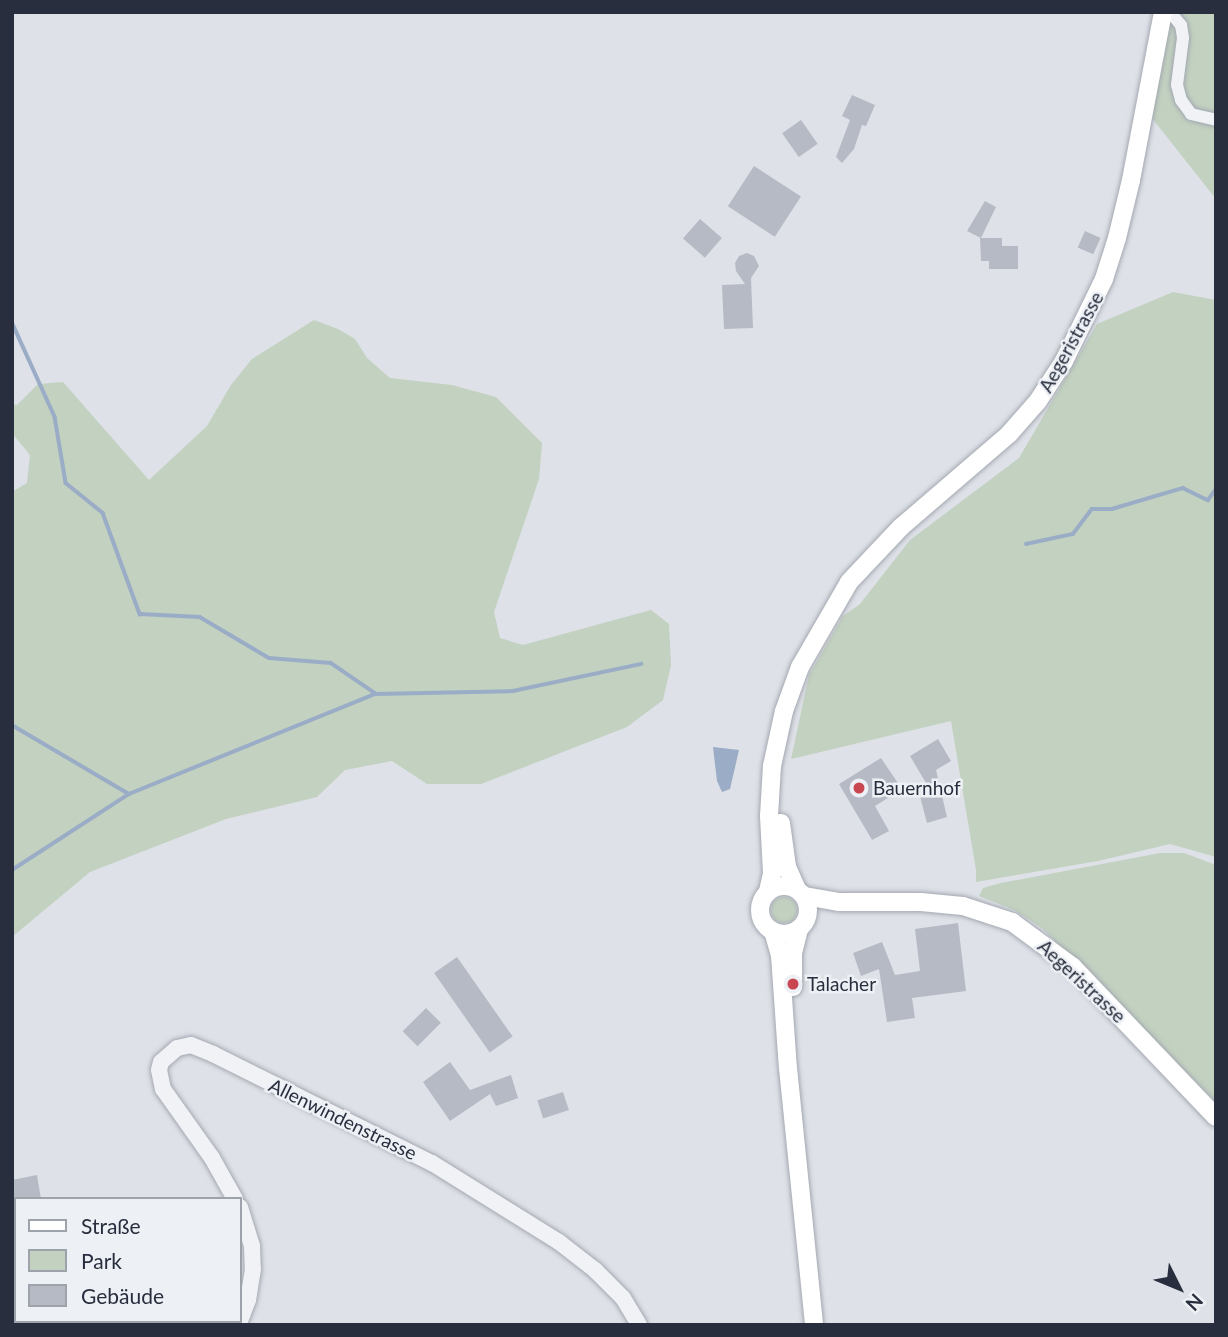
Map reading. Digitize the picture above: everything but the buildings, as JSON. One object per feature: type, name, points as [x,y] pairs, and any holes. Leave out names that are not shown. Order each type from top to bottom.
[{"type":"main road","name":"Aegeristrasse","points":[[874,903],[802,925],[787,934],[774,931],[766,925],[760,911],[772,873],[769,816],[772,766],[784,711],[800,667],[849,582],[901,527],[1009,434],[1038,401],[1064,361],[1104,279],[1117,238],[1131,180],[1163,12]]},
{"type":"main road","name":"Aegeristrasse","points":[[800,667],[785,738],[780,800],[784,850],[808,906],[793,953],[794,1102],[814,1325]]},
{"type":"main road","name":"Aegeristrasse","points":[[768,891],[781,886],[830,902],[921,902],[964,906],[1012,922],[1073,967],[1216,1117]]},
{"type":"main road","name":"Aegeristrasse","points":[[774,931],[780,955],[788,1068],[794,1102]]},
{"type":"street","points":[[1170,12],[1181,24],[1183,38],[1177,85],[1181,100],[1191,114],[1216,120]]},
{"type":"street","name":"Allenwindenstrasse","points":[[234,1197],[212,1158],[163,1089],[159,1070],[162,1062],[177,1048],[191,1045],[213,1054],[432,1163],[558,1241],[596,1270],[623,1298],[639,1325]]},
{"type":"street","points":[[242,1214],[252,1246],[253,1269],[248,1300],[242,1315]]},
{"type":"green space","points":[[1163,12],[1216,12],[1216,199],[1144,108]]},
{"type":"green space","points":[[1173,292],[1216,300],[1216,857],[1170,844],[1098,861],[976,882],[951,721],[791,759],[809,675],[843,616],[860,604],[910,540],[1019,458],[1097,324]]},
{"type":"green space","points":[[314,320],[355,339],[367,358],[390,378],[452,385],[496,397],[542,443],[539,479],[494,612],[500,638],[523,645],[651,610],[669,624],[671,665],[663,700],[627,727],[481,784],[427,784],[392,761],[345,770],[317,797],[226,819],[90,872],[12,937],[12,492],[27,483],[30,455],[12,433],[12,404],[17,405],[38,384],[63,382],[149,480],[207,426],[231,385],[252,359]]},
{"type":"green space","points":[[1160,853],[1184,853],[1216,865],[1216,1102],[1042,928],[1014,910],[979,896],[983,888],[1001,883]]},
{"type":"green space","points":[[784,897],[793,901],[797,910],[793,919],[784,923],[775,919],[771,910],[775,901]]},
{"type":"water","points":[[713,747],[739,750],[730,789],[722,792],[717,781]]},
{"type":"waterway","points":[[12,322],[55,417],[66,483],[103,513],[140,614],[200,617],[269,658],[331,663],[375,693]]},
{"type":"waterway","points":[[1026,544],[1073,534],[1092,509],[1112,509],[1183,488],[1208,500],[1216,489]]},
{"type":"waterway","points":[[12,725],[129,794],[375,694],[513,691],[641,664]]},
{"type":"waterway","points":[[12,870],[129,794]]},
{"type":"place","name":"Bauernhof","points":[[859,788]]},
{"type":"place","name":"Talacher","points":[[793,984]]}]
